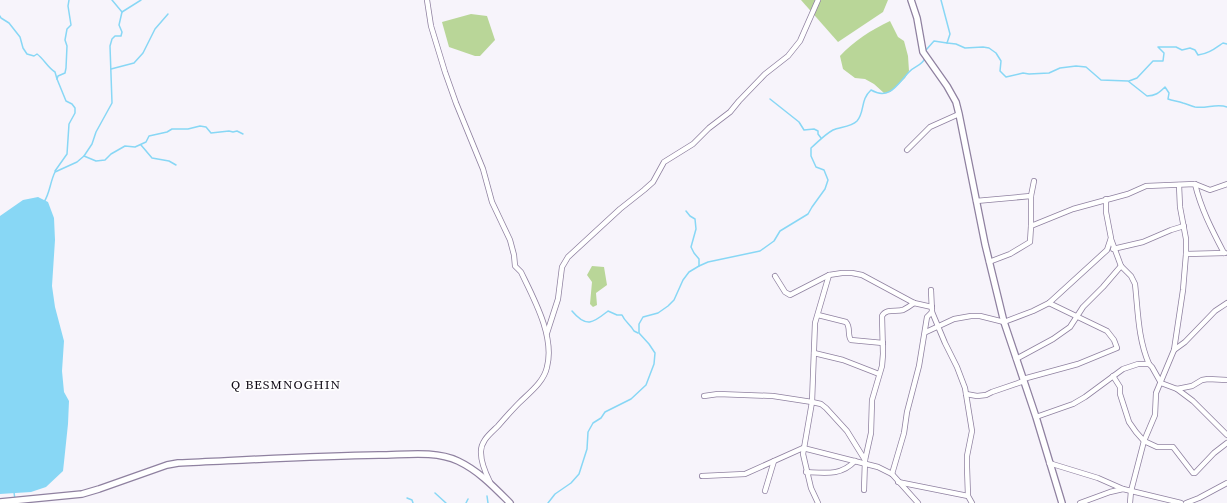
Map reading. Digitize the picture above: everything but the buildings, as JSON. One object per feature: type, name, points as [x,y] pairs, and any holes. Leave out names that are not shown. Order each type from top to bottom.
[{"type":"street","points":[[427,0],[431,26],[436,44],[456,103],[483,170],[492,202],[510,240],[515,266],[521,272],[543,319],[547,333],[547,368],[541,379],[533,390],[489,435],[483,444],[480,453],[490,482]]},
{"type":"street","points":[[547,333],[558,299],[562,267],[568,256],[620,209],[644,190],[652,182],[664,162],[693,144],[716,122],[730,112],[766,74],[788,56],[800,41],[818,0]]},
{"type":"street","points":[[911,0],[916,14],[923,52],[947,86],[956,102],[989,262],[1004,322],[1036,417],[1062,503]]},
{"type":"street","points":[[907,150],[930,127],[959,114]]},
{"type":"street","points":[[989,262],[1010,254],[1030,242],[1032,226],[1031,196],[1034,182]]},
{"type":"street","points":[[1032,226],[1064,212],[1128,194],[1146,186],[1158,184],[1195,184],[1210,190],[1227,184]]},
{"type":"street","points":[[1186,254],[1226,253],[1211,228],[1199,201],[1195,184]]},
{"type":"street","points":[[1130,503],[1144,440],[1154,420],[1156,393],[1174,350],[1186,254],[1184,226],[1180,207],[1179,185]]},
{"type":"street","points":[[976,201],[1031,196]]},
{"type":"street","points":[[1106,199],[1106,212],[1110,238],[1121,266],[1131,276],[1135,284],[1143,351],[1149,364],[1160,383],[1177,389],[1194,401],[1227,435]]},
{"type":"street","points":[[1107,250],[1143,242],[1184,226]]},
{"type":"street","points":[[926,332],[954,319],[971,316],[980,316],[1004,322],[1049,303],[1107,250],[1110,238]]},
{"type":"street","points":[[1016,360],[1070,327],[1083,307],[1121,266]]},
{"type":"street","points":[[775,276],[785,292],[790,295],[829,275],[842,273],[857,274],[914,303],[932,309]]},
{"type":"street","points":[[818,503],[806,472],[803,448],[812,402],[815,323],[829,275]]},
{"type":"street","points":[[931,290],[932,309],[938,326],[962,378],[966,394],[972,431],[967,456],[968,496],[972,503]]},
{"type":"street","points":[[864,490],[865,462],[871,433],[872,400],[878,374],[882,366],[882,316],[883,313],[904,309],[914,303]]},
{"type":"street","points":[[966,394],[977,396],[986,395],[1023,380],[1078,364],[1118,348],[1107,331],[1049,303]]},
{"type":"street","points":[[1174,350],[1185,342],[1215,311],[1227,303]]},
{"type":"street","points":[[892,474],[904,433],[907,412],[919,366],[928,317],[932,309]]},
{"type":"street","points":[[818,315],[846,322],[849,326],[849,338],[851,340],[883,343]]},
{"type":"street","points":[[814,353],[843,360],[878,374]]},
{"type":"street","points":[[1036,417],[1073,404],[1086,397],[1113,376],[1129,366],[1149,364]]},
{"type":"street","points":[[1113,376],[1120,387],[1120,394],[1129,422],[1144,440],[1157,447],[1172,446],[1183,462],[1194,474],[1227,443]]},
{"type":"street","points":[[1177,389],[1192,386],[1202,380],[1227,380]]},
{"type":"street","points":[[704,396],[718,394],[773,396],[820,404],[847,431],[865,462]]},
{"type":"street","points":[[702,476],[745,474],[803,448],[855,461],[865,462],[878,467],[892,474],[918,503]]},
{"type":"street","points":[[0,502],[82,494],[167,465],[178,463],[369,455],[426,455],[442,456],[457,461],[490,482],[510,503]]},
{"type":"street","points":[[765,491],[774,461]]},
{"type":"street","points":[[806,472],[822,473],[845,470],[855,461]]},
{"type":"street","points":[[1050,463],[1098,478],[1123,489],[1181,503]]},
{"type":"street","points":[[898,482],[968,496]]},
{"type":"street","points":[[1186,503],[1199,498],[1227,483]]},
{"type":"street","points":[[1080,503],[1123,489]]},
{"type":"green space","points":[[801,0],[888,0],[883,12],[838,42]]},
{"type":"green space","points":[[471,14],[487,16],[495,40],[480,56],[475,56],[449,47],[442,22]]},
{"type":"green space","points":[[890,21],[898,37],[904,41],[908,56],[909,71],[905,78],[890,92],[884,93],[874,84],[865,79],[855,78],[843,69],[840,56],[863,36]]},
{"type":"green space","points":[[592,266],[604,267],[607,285],[596,293],[597,305],[593,307],[590,304],[592,282],[587,275]]},
{"type":"water","points":[[38,197],[48,202],[54,218],[55,240],[52,286],[55,307],[64,341],[62,371],[64,392],[69,401],[63,471],[46,487],[31,492],[0,494],[0,216],[23,200]]},
{"type":"waterway","points":[[55,171],[67,154],[69,124],[75,113],[75,108],[72,104],[66,101],[57,79],[58,76],[65,73],[66,68],[67,46],[65,40],[67,29],[71,25],[68,6],[69,0]]},
{"type":"waterway","points":[[112,0],[122,12]]},
{"type":"waterway","points":[[44,202],[48,195],[55,172],[77,162],[84,156],[92,144],[96,132],[112,103],[110,46],[112,39],[115,36],[121,36],[122,32],[119,25],[122,12],[141,0]]},
{"type":"waterway","points":[[926,53],[926,50],[934,41],[947,43],[950,34],[941,0]]},
{"type":"waterway","points":[[111,69],[134,63],[143,53],[155,29],[168,14]]},
{"type":"waterway","points":[[0,16],[9,23],[20,37],[23,48],[27,54],[34,56],[37,54],[55,72],[57,79]]},
{"type":"waterway","points":[[947,43],[956,44],[965,48],[989,48],[996,53],[1001,61],[1000,71],[1006,77],[1023,73],[1049,73],[1060,68],[1076,66],[1086,67],[1101,80],[1128,81],[1147,96],[1157,94],[1165,87],[1169,93],[1168,99],[1170,100],[1195,107],[1227,107]]},
{"type":"waterway","points":[[1129,81],[1137,78],[1153,61],[1163,61],[1164,53],[1158,47],[1176,47],[1182,50],[1190,48],[1195,50],[1198,55],[1208,52],[1223,43],[1227,44]]},
{"type":"waterway","points":[[548,503],[555,494],[571,483],[579,474],[587,449],[588,432],[593,423],[601,418],[605,412],[631,399],[646,385],[654,364],[655,353],[639,333],[639,324],[643,317],[658,313],[668,306],[674,300],[683,280],[689,272],[708,262],[760,251],[774,241],[780,231],[808,214],[825,189],[828,180],[824,170],[816,167],[811,156],[811,148],[833,130],[855,123],[861,114],[865,98],[871,90],[878,93],[888,92],[893,89],[911,70],[922,63],[925,58]]},
{"type":"waterway","points":[[770,99],[799,122],[804,130],[814,129],[818,131],[821,138]]},
{"type":"waterway","points":[[84,156],[96,161],[105,160],[111,154],[125,146],[135,147],[146,142],[149,136],[167,132],[172,129],[188,129],[200,126],[206,127],[211,133],[237,131],[243,134]]},
{"type":"waterway","points":[[141,145],[152,158],[169,161],[176,165]]},
{"type":"waterway","points":[[686,211],[695,219],[696,229],[691,247],[699,259],[699,266]]},
{"type":"waterway","points":[[572,311],[577,317],[586,322],[594,321],[608,311],[617,315],[622,315],[634,331],[638,333]]},
{"type":"waterway","points":[[14,492],[15,500]]},
{"type":"waterway","points":[[435,493],[446,503]]},
{"type":"waterway","points":[[487,496],[488,503]]},
{"type":"waterway","points":[[407,498],[412,500],[413,503]]},
{"type":"waterway","points":[[466,503],[468,499]]},
{"type":"district","name":"Q BESMNOGHIN","points":[[286,384]]}]
